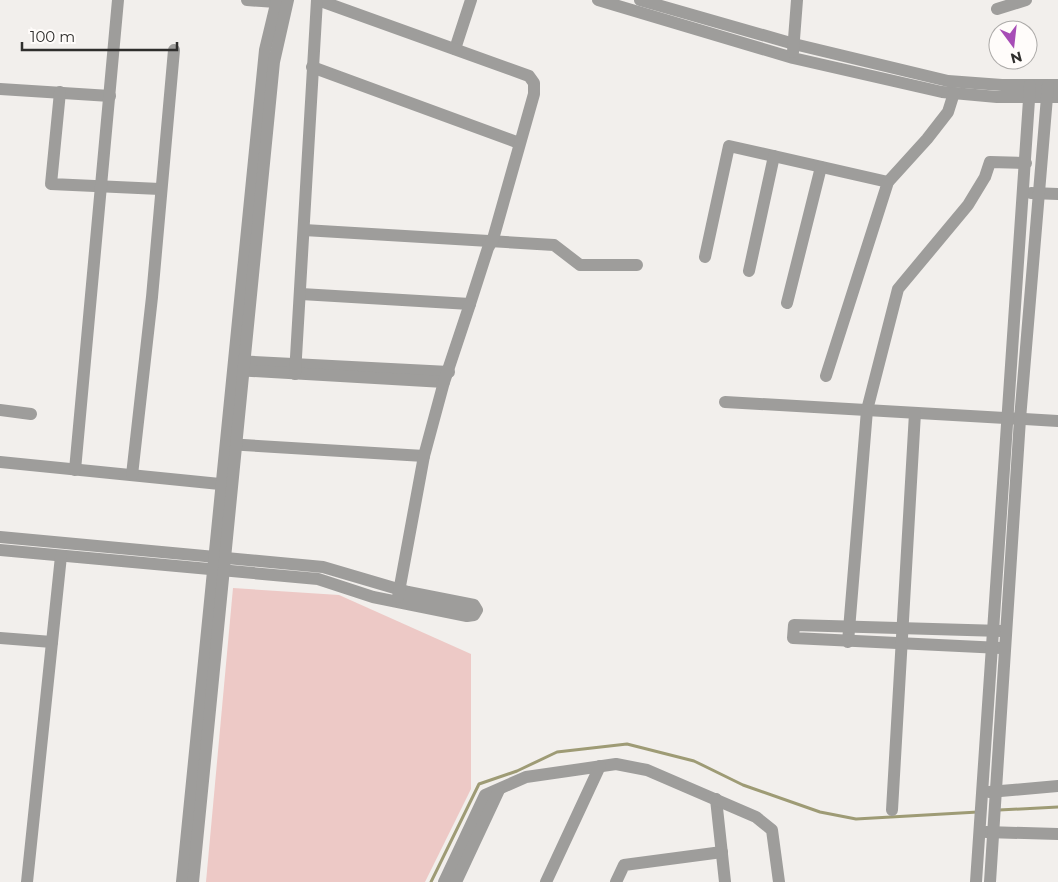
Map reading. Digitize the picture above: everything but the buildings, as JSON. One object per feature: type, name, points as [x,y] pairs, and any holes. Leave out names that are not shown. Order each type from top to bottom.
[{"type":"street","points":[[75,470],[118,0]]},
{"type":"street","points":[[193,882],[218,564],[238,366],[265,50],[280,1],[247,0]]},
{"type":"street","points":[[295,369],[301,294],[317,0],[529,76],[534,83],[534,94],[493,240],[488,248],[470,304],[424,456],[410,522],[397,602]]},
{"type":"street","points":[[456,49],[471,0]]},
{"type":"street","points":[[598,0],[626,4],[793,58],[954,93],[996,97],[1030,91]]},
{"type":"street","points":[[640,0],[794,44],[948,81],[1030,91],[1053,91],[1038,193],[1020,419],[997,792],[976,882]]},
{"type":"street","points":[[793,58],[797,0]]},
{"type":"street","points":[[997,9],[1026,0]]},
{"type":"street","points":[[132,475],[152,297],[160,189],[174,50]]},
{"type":"street","points":[[312,67],[520,143]]},
{"type":"street","points":[[0,89],[110,96]]},
{"type":"street","points":[[990,882],[984,793],[1006,418],[1030,91]]},
{"type":"street","points":[[60,92],[51,184],[160,189]]},
{"type":"street","points":[[826,376],[888,182],[927,139],[948,112],[954,93]]},
{"type":"street","points":[[705,257],[729,146],[888,182]]},
{"type":"street","points":[[749,271],[774,156]]},
{"type":"street","points":[[848,642],[867,410],[898,289],[968,205],[985,177],[990,162],[1026,163]]},
{"type":"street","points":[[787,303],[821,167]]},
{"type":"street","points":[[1023,193],[1058,194]]},
{"type":"street","points":[[304,230],[556,245],[580,265],[637,265]]},
{"type":"street","points":[[301,294],[470,304]]},
{"type":"street","points":[[238,366],[447,377]]},
{"type":"street","points":[[725,402],[1058,421]]},
{"type":"street","points":[[0,410],[31,414]]},
{"type":"street","points":[[892,810],[915,413]]},
{"type":"street","points":[[229,444],[424,456]]},
{"type":"street","points":[[182,882],[218,564],[220,484],[229,444]]},
{"type":"street","points":[[0,462],[220,484]]},
{"type":"street","points":[[0,537],[218,564],[318,579],[373,597],[468,616],[474,615],[477,610],[474,605],[400,589],[323,567],[218,564],[61,556],[0,550]]},
{"type":"street","points":[[28,882],[61,556]]},
{"type":"street","points":[[1006,649],[902,642],[848,642],[794,638],[794,625],[1007,631]]},
{"type":"street","points":[[0,638],[52,642]]},
{"type":"street","points":[[444,882],[485,795],[526,777],[616,764],[648,770],[756,816],[772,830],[779,882]]},
{"type":"street","points":[[546,882],[600,766]]},
{"type":"street","points":[[984,793],[1058,786]]},
{"type":"street","points":[[456,882],[499,790]]},
{"type":"street","points":[[716,800],[725,882]]},
{"type":"street","points":[[987,832],[1058,834]]},
{"type":"street","points":[[616,882],[624,865],[722,852]]},
{"type":"shaded area","points":[[233,588],[339,595],[471,654],[471,789],[425,882],[206,882]]},
{"type":"waterway","points":[[431,882],[479,784],[517,771],[557,752],[627,744],[694,761],[743,785],[820,812],[856,819],[978,812]]},
{"type":"waterway","points":[[999,810],[1058,807]]}]
